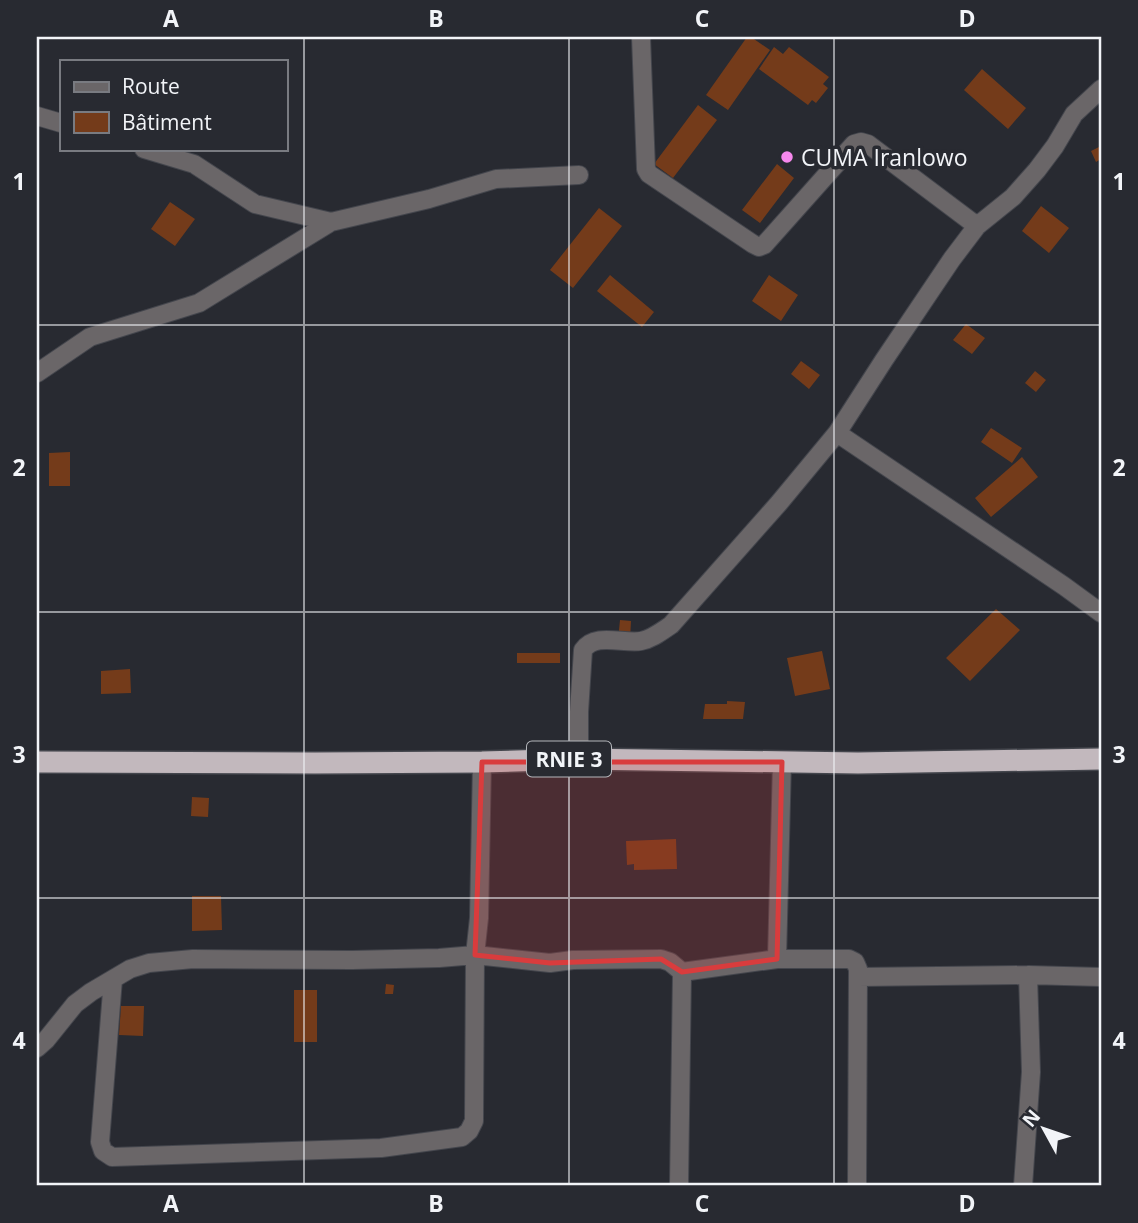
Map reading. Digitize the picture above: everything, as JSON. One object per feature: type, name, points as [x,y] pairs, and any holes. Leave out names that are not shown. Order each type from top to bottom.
[{"type":"highway","name":"RNIE 3","points":[[37,762],[482,762],[579,759],[858,764],[1101,759]]},
{"type":"street","points":[[641,37],[646,169],[649,174],[759,247],[764,245],[854,145],[861,142],[868,144],[977,226]]},
{"type":"street","points":[[579,759],[583,649],[587,643],[595,640],[642,641],[671,625],[837,433],[952,258],[977,226],[1013,197],[1055,146],[1074,114],[1101,89]]},
{"type":"street","points":[[37,116],[60,123]]},
{"type":"street","points":[[147,150],[194,164],[255,204],[331,222]]},
{"type":"street","points":[[37,373],[89,337],[199,303],[331,222],[429,199],[496,179],[579,175]]},
{"type":"street","points":[[837,433],[1064,586],[1101,614]]},
{"type":"street","points":[[113,979],[100,1142],[103,1151],[113,1157],[381,1148],[463,1137],[474,1121],[475,955],[479,918],[482,762]]},
{"type":"street","points":[[778,959],[782,762]]},
{"type":"street","points":[[37,1048],[75,1004],[130,969],[149,962],[365,960],[475,955],[550,963],[573,960],[661,959],[670,962],[682,972],[778,959],[849,959],[855,962],[858,969],[857,1186]]},
{"type":"street","points":[[678,1186],[682,972]]},
{"type":"street","points":[[1023,1186],[1031,1072],[1028,975]]},
{"type":"street","points":[[858,977],[1101,977]]},
{"type":"highlighted area","points":[[482,762],[782,762],[777,959],[682,972],[661,959],[550,963],[475,955]]},
{"type":"building","points":[[747,37],[770,50],[728,110],[706,95]]},
{"type":"building","points":[[774,47],[783,54],[789,47],[829,77],[823,84],[828,88],[816,103],[812,100],[808,105],[759,69]]},
{"type":"building","points":[[982,69],[1026,108],[1008,129],[964,90]]},
{"type":"building","points":[[698,105],[717,120],[673,178],[654,164]]},
{"type":"building","points":[[1101,146],[1101,159],[1096,162],[1091,151]]},
{"type":"building","points":[[777,164],[794,178],[760,223],[742,210]]},
{"type":"building","points":[[170,202],[195,219],[175,246],[151,229]]},
{"type":"building","points":[[1041,206],[1069,228],[1049,253],[1022,231]]},
{"type":"building","points":[[599,208],[622,226],[573,288],[550,270]]},
{"type":"building","points":[[610,275],[654,312],[642,327],[597,291]]},
{"type":"building","points":[[769,275],[798,295],[781,321],[752,301]]},
{"type":"building","points":[[966,324],[985,338],[972,354],[953,340]]},
{"type":"building","points":[[801,361],[820,375],[809,389],[791,374]]},
{"type":"building","points":[[1035,371],[1046,380],[1036,392],[1025,383]]},
{"type":"building","points":[[991,428],[1022,448],[1012,463],[981,442]]},
{"type":"building","points":[[70,452],[70,486],[49,486],[49,453]]},
{"type":"building","points":[[1022,457],[1038,477],[991,517],[975,498]]},
{"type":"building","points":[[996,609],[1020,630],[970,681],[946,658]]},
{"type":"building","points":[[620,620],[631,621],[630,640],[618,640]]},
{"type":"building","points":[[822,651],[830,689],[795,696],[787,658]]},
{"type":"building","points":[[517,653],[560,653],[560,663],[517,663]]},
{"type":"building","points":[[130,669],[131,693],[101,694],[101,671]]},
{"type":"building","points":[[727,701],[745,702],[743,719],[703,719],[705,704],[727,704]]},
{"type":"building","points":[[192,797],[209,798],[208,817],[191,816]]},
{"type":"building","points":[[676,839],[677,869],[634,870],[634,864],[627,865],[626,841]]},
{"type":"building","points":[[192,896],[221,896],[222,930],[192,931]]},
{"type":"building","points":[[386,984],[394,985],[393,994],[385,994]]},
{"type":"building","points":[[294,990],[317,990],[317,1042],[294,1042]]},
{"type":"building","points":[[121,1006],[144,1006],[143,1036],[119,1035]]},
{"type":"place","name":"CUMA Iranlowo","points":[[787,157]]}]
